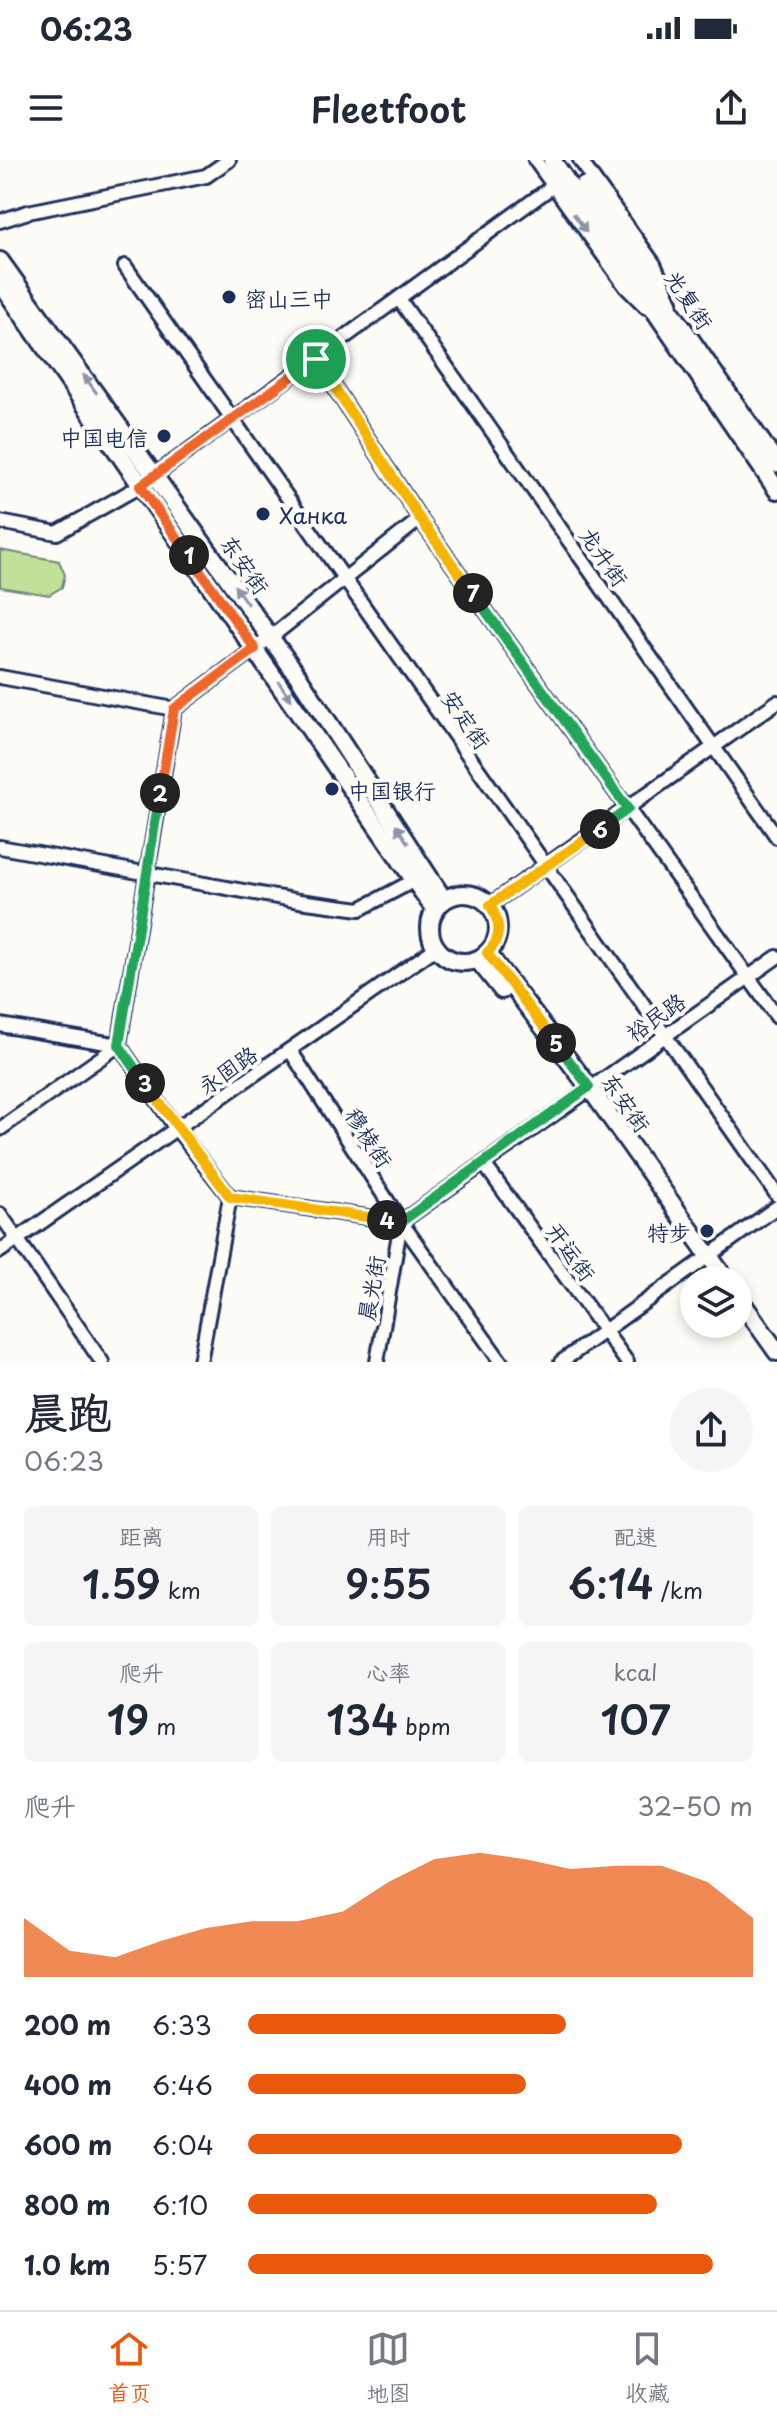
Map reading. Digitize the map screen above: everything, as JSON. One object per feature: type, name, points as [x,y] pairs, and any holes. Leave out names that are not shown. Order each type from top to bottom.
[{"type":"main road","points":[[552,160],[677,330],[777,490]]},
{"type":"main road","name":"光复街","points":[[565,160],[677,330],[777,464]]},
{"type":"main road","name":"东安街","points":[[0,261],[271,637],[440,905]]},
{"type":"main road","name":"东安街","points":[[0,282],[415,880],[440,905]]},
{"type":"main road","points":[[470,893],[483,898],[490,905],[498,920],[499,933],[494,946],[482,956],[459,962],[436,948],[430,922],[440,905],[457,894],[470,893]]},
{"type":"main road","name":"东安街","points":[[482,956],[586,1089],[713,1266]]},
{"type":"main road","name":"东安街","points":[[705,1258],[709,1266]]},
{"type":"main road","points":[[752,1317],[777,1352]]},
{"type":"main road","points":[[752,1332],[773,1362]]},
{"type":"street","points":[[0,221],[28,212],[206,176],[229,160]]},
{"type":"street","points":[[535,160],[626,287],[677,330]]},
{"type":"street","points":[[580,160],[654,264],[677,330]]},
{"type":"street","points":[[0,522],[57,533],[140,486],[553,186]]},
{"type":"street","name":"安定街","points":[[125,266],[777,1195]]},
{"type":"street","name":"龙升街","points":[[399,299],[777,837]]},
{"type":"street","points":[[316,359],[420,519],[777,1017]]},
{"type":"street","points":[[401,1222],[230,1197],[176,1128],[119,1045],[174,709],[420,519]]},
{"type":"street","points":[[0,677],[174,709]]},
{"type":"street","points":[[490,905],[777,702]]},
{"type":"street","points":[[0,847],[299,901],[360,909],[415,880]]},
{"type":"street","name":"永固路","points":[[0,1251],[436,948]]},
{"type":"street","name":"裕民路","points":[[401,1222],[777,957]]},
{"type":"street","points":[[0,1025],[119,1045]]},
{"type":"street","points":[[0,1129],[119,1045]]},
{"type":"street","name":"穆棱街","points":[[290,1050],[401,1222],[501,1362]]},
{"type":"street","name":"开运街","points":[[484,1164],[627,1362]]},
{"type":"street","points":[[200,1362],[230,1197]]},
{"type":"street","points":[[561,1362],[777,1207]]},
{"type":"street","points":[[0,1214],[102,1362]]},
{"type":"street","name":"晨光街","points":[[377,1362],[401,1222]]},
{"type":"green space","points":[[0,550],[59,561],[65,575],[62,587],[49,595],[0,587]]},
{"type":"place","name":"密山三中","points":[[229,297]]},
{"type":"place","name":"中国电信","points":[[164,436]]},
{"type":"place","name":"Ханка","points":[[263,514]]},
{"type":"place","name":"中国银行","points":[[332,789]]},
{"type":"place","name":"特步","points":[[707,1231]]},
{"type":"route","points":[[316,359],[420,519],[628,809],[490,905],[498,920],[499,933],[494,946],[487,953],[589,1087],[401,1222],[230,1197],[176,1128],[119,1045],[174,709],[255,649],[140,486],[316,359]]}]
